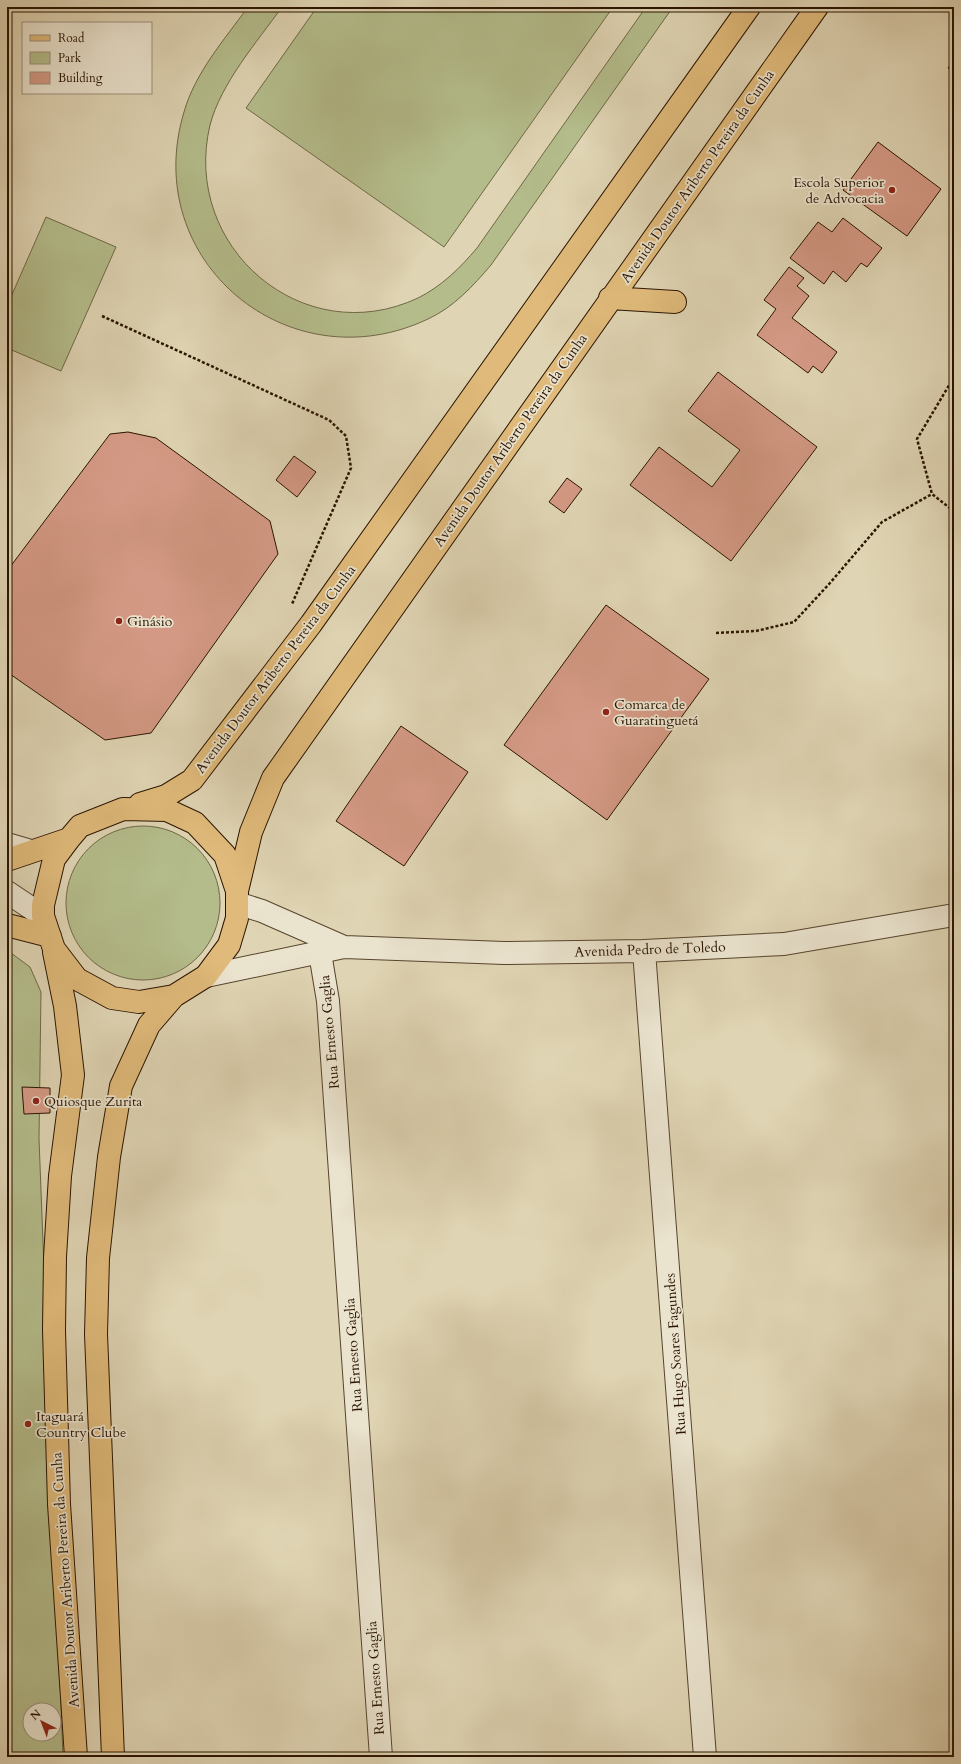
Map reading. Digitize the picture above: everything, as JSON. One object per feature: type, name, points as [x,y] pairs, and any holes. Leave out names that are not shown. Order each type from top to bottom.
[{"type":"main road","name":"Avenida Doutor Ariberto Pereira da Cunha","points":[[76,1757],[59,1504],[54,1330],[55,1257],[60,1176],[74,1075],[65,1006],[43,904],[54,859],[80,826],[124,809],[166,796],[192,780],[311,624],[749,7]]},
{"type":"main road","name":"Avenida Doutor Ariberto Pereira da Cunha","points":[[237,897],[251,832],[273,778],[610,298],[817,7]]},
{"type":"main road","points":[[610,298],[675,302]]},
{"type":"main road","points":[[113,1757],[96,1334],[98,1258],[109,1157],[121,1086],[149,1025],[174,996],[206,976],[229,945],[237,918],[237,897],[225,855],[195,823],[167,810],[124,809]]},
{"type":"main road","points":[[7,860],[69,839]]},
{"type":"main road","points":[[7,925],[49,934],[77,979],[112,998],[139,1002],[174,996]]},
{"type":"street","points":[[7,844],[31,851]]},
{"type":"street","points":[[7,892],[49,934]]},
{"type":"street","name":"Avenida Pedro de Toledo","points":[[237,897],[262,911],[344,946]]},
{"type":"street","name":"Avenida Pedro de Toledo","points":[[206,976],[320,953],[344,946],[504,953],[644,952],[784,944],[954,915]]},
{"type":"street","name":"Rua Hugo Soares Fagundes","points":[[644,952],[705,1757]]},
{"type":"street","name":"Rua Ernesto Gaglia","points":[[320,953],[329,1009],[381,1757]]},
{"type":"path","points":[[102,316],[329,420],[346,436],[350,468],[289,610]]},
{"type":"path","points":[[954,377],[917,440],[932,494],[952,508],[954,514]]},
{"type":"path","points":[[716,633],[756,632],[794,622],[830,584],[882,522],[932,494]]},
{"type":"green space","points":[[248,7],[282,7],[231,78],[215,109],[210,125],[206,170],[214,211],[233,248],[260,278],[294,299],[333,311],[375,311],[418,298],[443,282],[464,263],[477,248],[646,7],[673,7],[491,265],[455,302],[428,319],[376,335],[325,335],[278,322],[237,296],[205,260],[184,216],[176,166],[184,112],[195,84],[203,70],[220,44]]},
{"type":"green space","points":[[317,7],[613,7],[444,247],[246,108]]},
{"type":"green space","points":[[46,217],[116,247],[61,371],[7,348],[7,306]]},
{"type":"green space","points":[[143,826],[158,828],[179,835],[186,839],[202,854],[207,860],[214,874],[220,903],[218,918],[211,939],[207,946],[192,962],[186,967],[172,974],[143,980],[128,978],[107,971],[100,967],[84,952],[79,946],[72,932],[66,903],[68,888],[75,867],[79,860],[94,844],[100,839],[114,832]]},
{"type":"green space","name":"Itaguará Country Clube","points":[[7,950],[30,967],[41,992],[39,1139],[61,1702],[22,1702],[22,1742],[62,1742],[62,1731],[63,1757],[7,1757]]},
{"type":"building","points":[[954,60],[954,72],[948,68]]},
{"type":"building","name":"Escola Superior de Advocacia","points":[[878,142],[941,189],[907,236],[843,190]]},
{"type":"building","points":[[843,218],[882,248],[867,267],[861,263],[846,282],[833,271],[824,284],[790,258],[818,222],[832,232]]},
{"type":"building","points":[[789,267],[804,278],[797,286],[809,296],[792,318],[837,352],[822,373],[813,366],[808,373],[757,335],[776,309],[764,300]]},
{"type":"building","points":[[718,372],[817,447],[731,561],[630,485],[659,447],[712,487],[740,450],[688,411]]},
{"type":"building","name":"Ginásio","points":[[128,432],[156,438],[270,521],[278,554],[151,733],[105,740],[7,672],[7,571],[110,434]]},
{"type":"building","points":[[294,456],[316,472],[297,497],[276,480]]},
{"type":"building","points":[[567,478],[582,489],[564,513],[549,502]]},
{"type":"building","name":"Comarca de Guaratinguetá","points":[[606,605],[709,679],[607,820],[504,745]]},
{"type":"building","points":[[401,726],[468,772],[404,866],[336,821]]},
{"type":"building","name":"Quiosque Zurita","points":[[22,1087],[50,1088],[50,1113],[24,1114]]},
{"type":"place","name":"Escola Superior de Advocacia","points":[[892,190]]},
{"type":"place","name":"Ginásio","points":[[119,621]]},
{"type":"place","name":"Comarca de Guaratinguetá","points":[[606,712]]},
{"type":"place","name":"Quiosque Zurita","points":[[36,1101]]},
{"type":"place","name":"Itaguará Country Clube","points":[[28,1424]]}]
